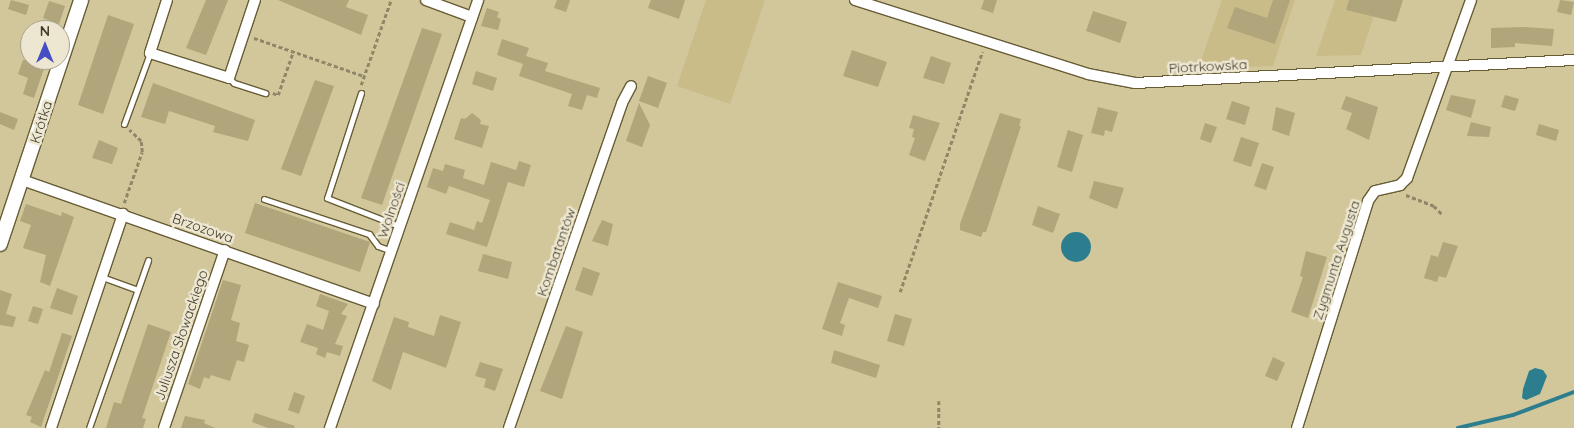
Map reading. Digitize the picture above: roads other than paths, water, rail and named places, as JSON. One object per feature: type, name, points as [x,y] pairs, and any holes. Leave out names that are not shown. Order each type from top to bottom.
[{"type":"street","name":"Krótka","points":[[0,244],[81,0]]},
{"type":"street","points":[[167,0],[150,53],[229,78],[255,0]]},
{"type":"street","points":[[426,0],[472,17]]},
{"type":"street","name":"Wolności","points":[[330,428],[478,0]]},
{"type":"street","name":"Piotrkowska","points":[[855,0],[1088,74],[1135,83],[1574,60]]},
{"type":"street","points":[[1447,67],[1471,0]]},
{"type":"street","name":"Zygmunta Augusta","points":[[1297,428],[1368,201],[1375,191],[1400,186],[1407,178],[1447,67]]},
{"type":"street","name":"Kombatantów","points":[[509,428],[622,103],[631,86]]},
{"type":"street","name":"Brzozowa","points":[[22,180],[374,304]]},
{"type":"street","points":[[51,428],[123,214]]},
{"type":"street","name":"Juliusza Słowackiego","points":[[164,428],[224,250]]},
{"type":"lane","points":[[124,124],[150,53]]},
{"type":"lane","points":[[229,78],[234,83],[265,93]]},
{"type":"lane","points":[[361,93],[328,198],[400,226]]},
{"type":"lane","points":[[264,199],[370,234],[378,246],[392,251]]},
{"type":"lane","points":[[89,428],[148,260]]},
{"type":"lane","points":[[102,277],[137,290]]},
{"type":"water","points":[[1076,232],[1087,236],[1091,247],[1087,258],[1076,262],[1065,258],[1061,247],[1065,236]]},
{"type":"water","points":[[1535,368],[1543,370],[1547,376],[1540,394],[1526,400],[1522,398],[1523,389],[1529,371]]},
{"type":"waterway","points":[[1458,428],[1513,415],[1574,392]]}]
